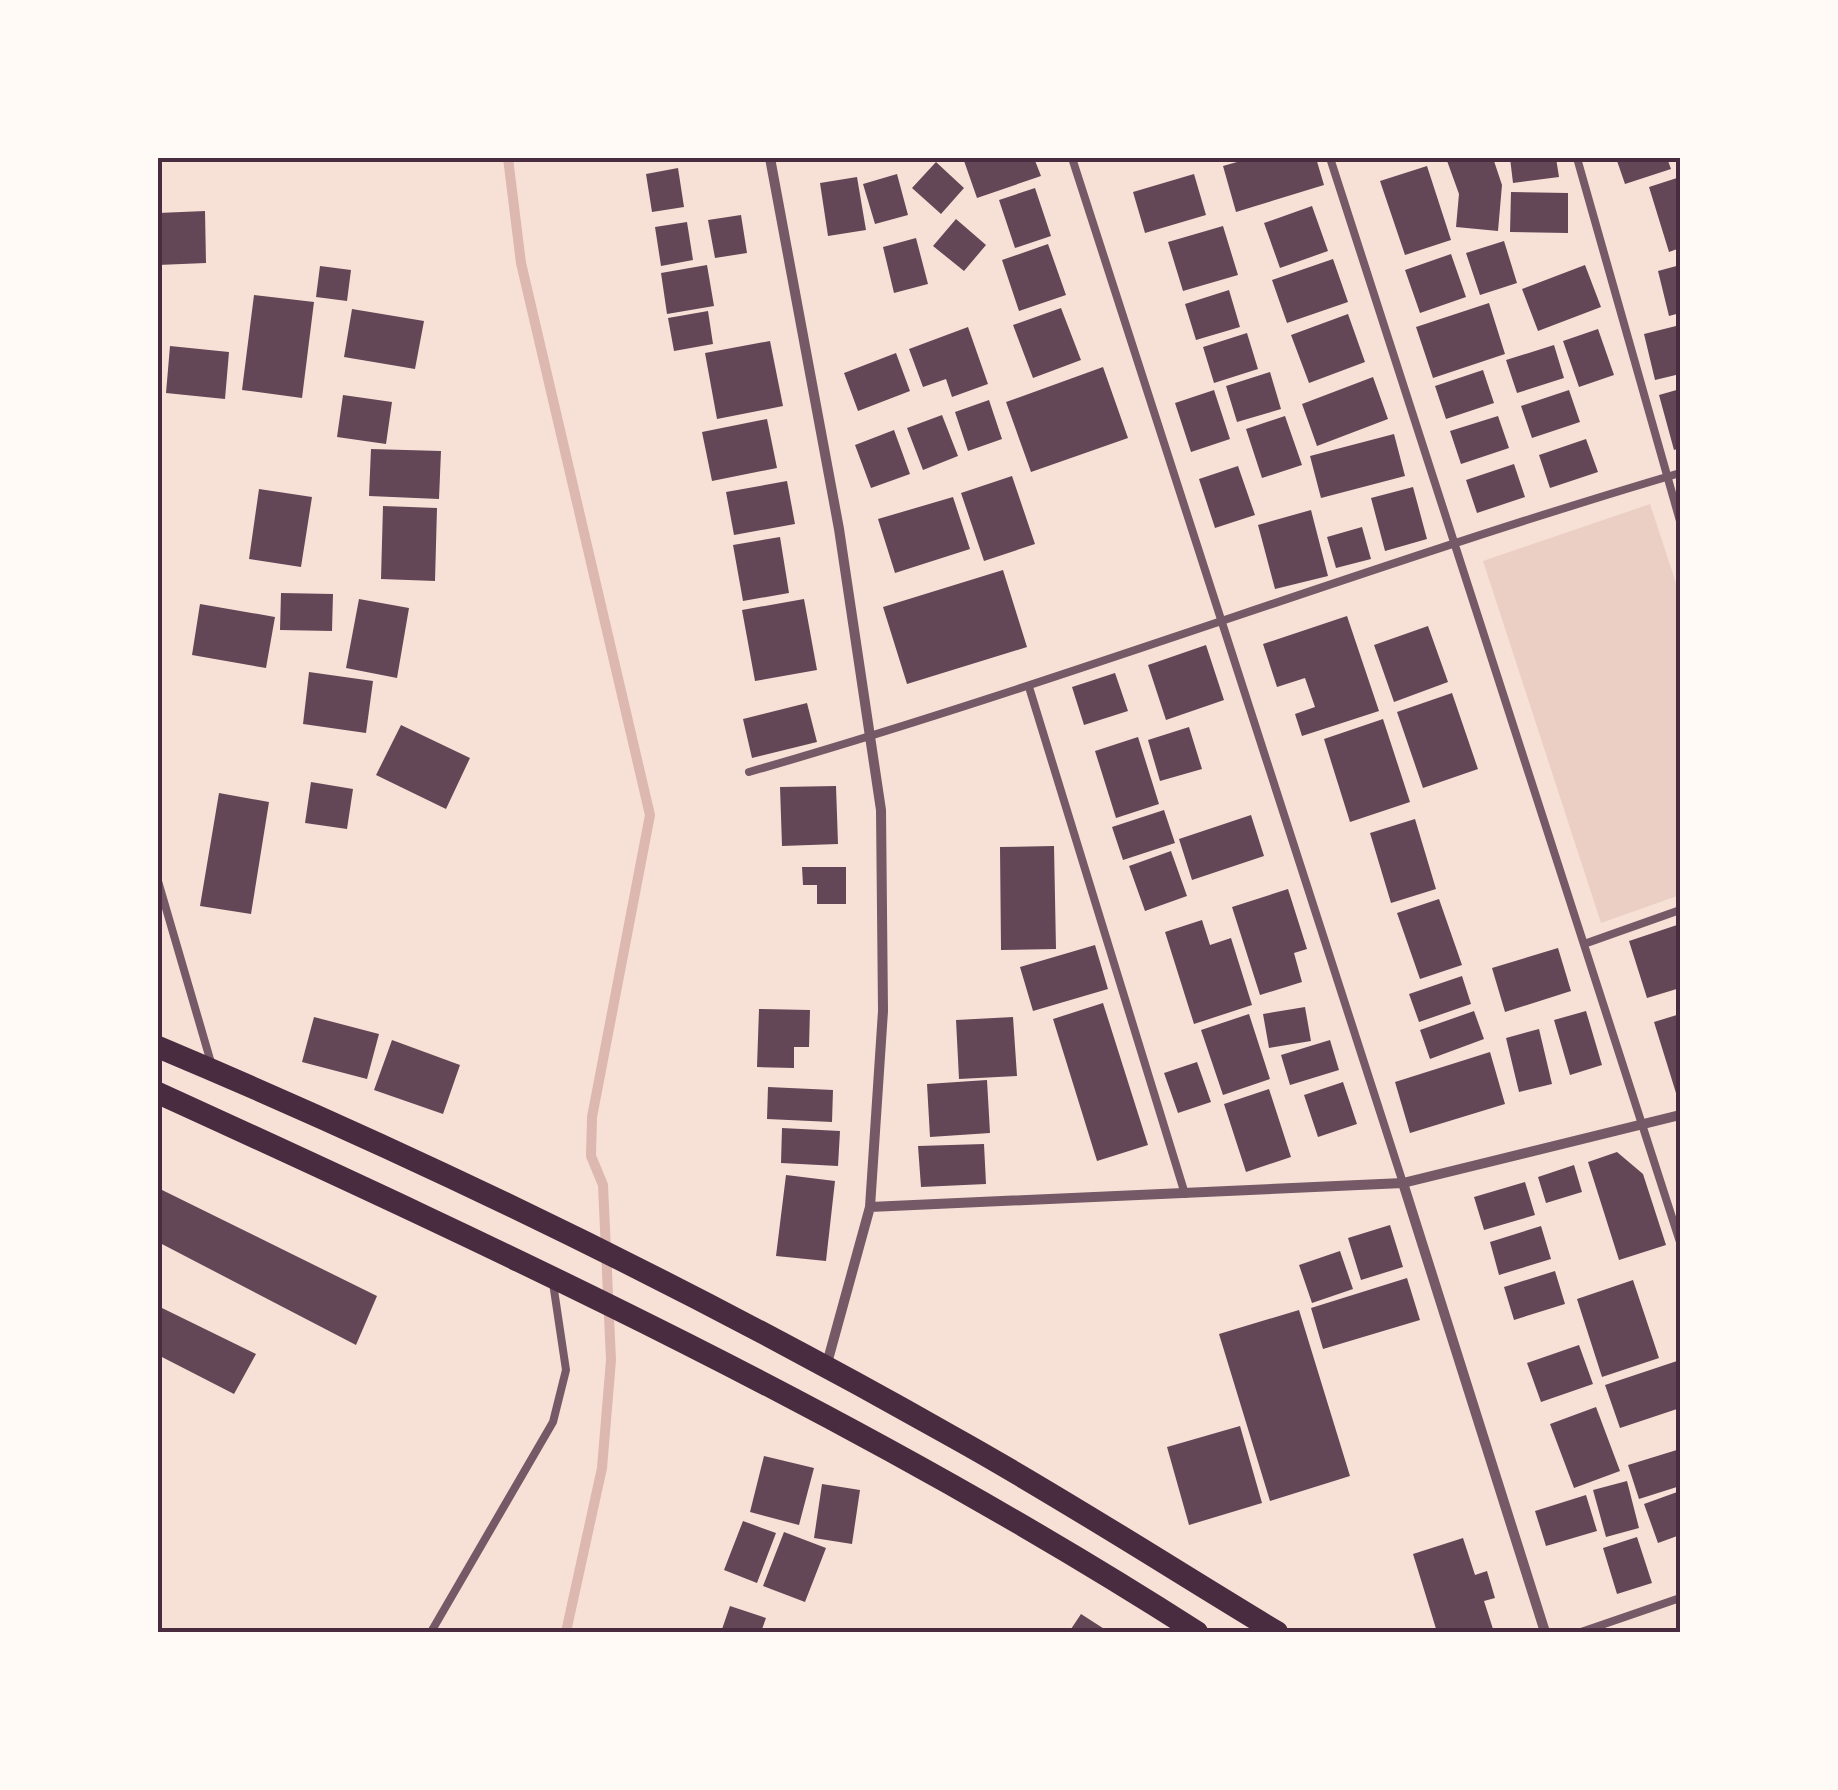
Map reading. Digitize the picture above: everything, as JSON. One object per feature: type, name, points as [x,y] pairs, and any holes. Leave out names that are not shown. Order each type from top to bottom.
[{"type":"highway","points":[[158,1047],[567,1234],[826,1368],[955,1438],[1277,1632]]},
{"type":"highway","points":[[158,1092],[551,1274],[709,1354],[919,1466],[1197,1632]]},
{"type":"street","points":[[770,158],[873,737],[881,810],[883,1011],[870,1208],[826,1368]]},
{"type":"street","points":[[870,1208],[1403,1183],[1680,1115]]},
{"type":"street","points":[[1403,1183],[1545,1632]]},
{"type":"lane","points":[[1072,158],[1403,1183]]},
{"type":"lane","points":[[1330,158],[1680,1242]]},
{"type":"lane","points":[[1577,158],[1680,521]]},
{"type":"lane","points":[[749,772],[1029,687],[1456,542],[1680,473]]},
{"type":"lane","points":[[1029,687],[1185,1195]]},
{"type":"lane","points":[[158,882],[214,1071]]},
{"type":"lane","points":[[1584,944],[1680,910]]},
{"type":"lane","points":[[432,1632],[553,1422],[566,1370],[551,1274]]},
{"type":"lane","points":[[1581,1632],[1680,1598]]},
{"type":"shaded area","points":[[1650,504],[1680,595],[1680,895],[1601,923],[1483,561]]},
{"type":"building","points":[[963,158],[1034,158],[1041,176],[977,198]]},
{"type":"building","points":[[1251,158],[1316,158],[1324,185],[1236,212],[1223,166]]},
{"type":"building","points":[[1446,158],[1493,158],[1502,185],[1498,231],[1456,227],[1459,194]]},
{"type":"building","points":[[1510,158],[1556,158],[1559,177],[1513,183]]},
{"type":"building","points":[[1616,158],[1667,158],[1671,169],[1625,184]]},
{"type":"building","points":[[936,162],[964,188],[941,214],[912,188]]},
{"type":"building","points":[[1427,166],[1451,240],[1405,255],[1380,181]]},
{"type":"building","points":[[678,168],[684,207],[652,212],[646,174]]},
{"type":"building","points":[[897,174],[908,215],[875,224],[863,184]]},
{"type":"building","points":[[1194,174],[1206,215],[1145,233],[1133,192]]},
{"type":"building","points":[[857,177],[866,230],[828,236],[820,183]]},
{"type":"building","points":[[1680,177],[1680,248],[1669,252],[1649,187]]},
{"type":"building","points":[[1035,188],[1051,236],[1015,248],[999,200]]},
{"type":"building","points":[[1511,192],[1568,193],[1568,233],[1510,232]]},
{"type":"building","points":[[1312,206],[1328,251],[1280,268],[1264,223]]},
{"type":"building","points":[[205,211],[206,263],[158,265],[158,213]]},
{"type":"building","points":[[741,215],[747,253],[715,258],[708,220]]},
{"type":"building","points":[[956,219],[986,245],[964,271],[933,246]]},
{"type":"building","points":[[687,222],[693,260],[661,266],[655,227]]},
{"type":"building","points":[[1223,226],[1238,275],[1183,291],[1168,242]]},
{"type":"building","points":[[916,238],[928,284],[894,293],[883,247]]},
{"type":"building","points":[[1504,241],[1517,283],[1480,295],[1466,253]]},
{"type":"building","points":[[1048,244],[1066,295],[1019,311],[1002,260]]},
{"type":"building","points":[[1451,254],[1466,297],[1420,313],[1405,270]]},
{"type":"building","points":[[1333,259],[1348,302],[1287,323],[1272,280]]},
{"type":"building","points":[[707,265],[714,306],[667,314],[661,273]]},
{"type":"building","points":[[1585,265],[1601,307],[1538,331],[1522,289]]},
{"type":"building","points":[[1680,265],[1680,313],[1669,316],[1658,271]]},
{"type":"building","points":[[320,266],[351,270],[347,301],[316,297]]},
{"type":"building","points":[[1229,290],[1240,327],[1196,340],[1185,304]]},
{"type":"building","points":[[254,295],[314,302],[302,398],[242,390]]},
{"type":"building","points":[[1489,303],[1505,354],[1433,378],[1416,327]]},
{"type":"building","points":[[1061,308],[1081,360],[1033,378],[1013,325]]},
{"type":"building","points":[[352,309],[424,321],[415,369],[344,357]]},
{"type":"building","points":[[708,311],[713,344],[674,351],[668,318]]},
{"type":"building","points":[[1348,314],[1365,362],[1309,383],[1291,335]]},
{"type":"building","points":[[1680,325],[1680,374],[1655,380],[1644,334]]},
{"type":"building","points":[[968,327],[988,384],[952,397],[946,379],[923,387],[909,349]]},
{"type":"building","points":[[1598,329],[1614,375],[1579,387],[1563,341]]},
{"type":"building","points":[[1247,333],[1258,369],[1214,383],[1203,347]]},
{"type":"building","points":[[770,341],[783,406],[717,419],[705,353]]},
{"type":"building","points":[[1554,345],[1564,378],[1517,393],[1506,360]]},
{"type":"building","points":[[170,346],[229,352],[225,399],[166,393]]},
{"type":"building","points":[[896,353],[910,391],[858,411],[844,373]]},
{"type":"building","points":[[1103,367],[1128,438],[1031,472],[1006,402]]},
{"type":"building","points":[[1483,370],[1494,403],[1446,419],[1435,386]]},
{"type":"building","points":[[1270,372],[1281,409],[1237,422],[1226,386]]},
{"type":"building","points":[[1373,377],[1388,419],[1317,446],[1302,404]]},
{"type":"building","points":[[1680,389],[1680,448],[1674,450],[1659,395]]},
{"type":"building","points":[[1214,390],[1230,439],[1191,452],[1175,403]]},
{"type":"building","points":[[1569,390],[1580,422],[1532,438],[1521,406]]},
{"type":"building","points":[[343,395],[392,402],[386,444],[337,437]]},
{"type":"building","points":[[989,400],[1002,439],[968,451],[955,412]]},
{"type":"building","points":[[942,415],[958,456],[923,470],[907,428]]},
{"type":"building","points":[[1285,416],[1302,465],[1262,478],[1246,429]]},
{"type":"building","points":[[1498,416],[1509,448],[1461,464],[1450,431]]},
{"type":"building","points":[[767,419],[777,468],[712,481],[702,432]]},
{"type":"building","points":[[894,430],[910,474],[871,488],[855,445]]},
{"type":"building","points":[[1394,434],[1405,476],[1321,498],[1310,456]]},
{"type":"building","points":[[1586,439],[1598,472],[1550,488],[1539,455]]},
{"type":"building","points":[[371,449],[441,451],[439,499],[369,496]]},
{"type":"building","points":[[1514,464],[1525,497],[1477,513],[1466,480]]},
{"type":"building","points":[[1238,466],[1255,515],[1215,528],[1199,479]]},
{"type":"building","points":[[1012,476],[1035,544],[984,561],[961,493]]},
{"type":"building","points":[[787,481],[795,524],[734,535],[726,492]]},
{"type":"building","points":[[1413,487],[1427,539],[1385,551],[1371,498]]},
{"type":"building","points":[[259,489],[312,497],[301,567],[249,559]]},
{"type":"building","points":[[953,497],[970,549],[895,573],[878,519]]},
{"type":"building","points":[[383,506],[437,508],[435,581],[381,579]]},
{"type":"building","points":[[1311,510],[1328,576],[1275,589],[1258,525]]},
{"type":"building","points":[[1362,527],[1371,559],[1336,568],[1327,537]]},
{"type":"building","points":[[780,537],[789,593],[743,601],[733,545]]},
{"type":"building","points":[[1003,570],[1027,647],[907,684],[883,607]]},
{"type":"building","points":[[281,593],[333,594],[332,631],[280,630]]},
{"type":"building","points":[[359,599],[409,608],[397,678],[346,668]]},
{"type":"building","points":[[804,599],[817,670],[755,681],[742,610]]},
{"type":"building","points":[[200,604],[275,617],[266,668],[192,655]]},
{"type":"building","points":[[1347,616],[1379,711],[1302,736],[1295,714],[1315,707],[1305,678],[1277,687],[1263,644]]},
{"type":"building","points":[[1428,626],[1448,682],[1394,702],[1374,645]]},
{"type":"building","points":[[1206,645],[1224,700],[1166,720],[1148,665]]},
{"type":"building","points":[[309,672],[373,681],[366,733],[303,724]]},
{"type":"building","points":[[1115,673],[1128,711],[1084,725],[1072,687]]},
{"type":"building","points":[[1452,693],[1478,769],[1423,788],[1397,712]]},
{"type":"building","points":[[807,703],[817,742],[752,758],[743,719]]},
{"type":"building","points":[[1383,719],[1410,802],[1350,822],[1324,739]]},
{"type":"building","points":[[401,725],[470,758],[446,809],[376,775]]},
{"type":"building","points":[[1189,727],[1202,769],[1160,781],[1148,740]]},
{"type":"building","points":[[1138,737],[1159,804],[1116,818],[1095,751]]},
{"type":"building","points":[[311,782],[353,789],[347,829],[305,823]]},
{"type":"building","points":[[836,786],[838,844],[782,846],[780,787]]},
{"type":"building","points":[[219,793],[269,802],[251,914],[200,906]]},
{"type":"building","points":[[1164,810],[1175,843],[1123,860],[1112,827]]},
{"type":"building","points":[[1251,815],[1264,856],[1192,880],[1179,839]]},
{"type":"building","points":[[1415,819],[1436,889],[1391,903],[1370,833]]},
{"type":"building","points":[[1054,846],[1056,949],[1001,950],[1000,847]]},
{"type":"building","points":[[1171,851],[1187,896],[1145,911],[1129,866]]},
{"type":"building","points":[[802,867],[846,867],[846,904],[817,904],[817,885],[803,885]]},
{"type":"building","points":[[1288,889],[1307,949],[1294,953],[1302,982],[1260,995],[1232,907]]},
{"type":"building","points":[[1439,899],[1462,965],[1420,979],[1397,913]]},
{"type":"building","points":[[1202,920],[1210,945],[1231,938],[1252,1005],[1194,1024],[1165,932]]},
{"type":"building","points":[[1677,925],[1680,988],[1647,998],[1629,941]]},
{"type":"building","points":[[1095,945],[1108,989],[1033,1011],[1020,967]]},
{"type":"building","points":[[1558,948],[1571,991],[1505,1012],[1492,968]]},
{"type":"building","points":[[1462,976],[1471,1004],[1419,1022],[1409,994]]},
{"type":"building","points":[[1103,1003],[1148,1145],[1097,1161],[1053,1019]]},
{"type":"building","points":[[1305,1007],[1311,1041],[1269,1048],[1263,1014]]},
{"type":"building","points":[[759,1009],[810,1010],[809,1047],[794,1047],[794,1068],[757,1067]]},
{"type":"building","points":[[1474,1011],[1484,1039],[1430,1059],[1420,1030]]},
{"type":"building","points":[[1586,1011],[1602,1065],[1570,1075],[1554,1020]]},
{"type":"building","points":[[1249,1014],[1270,1079],[1223,1095],[1201,1030]]},
{"type":"building","points":[[1680,1014],[1680,1092],[1676,1093],[1654,1022]]},
{"type":"building","points":[[314,1017],[379,1034],[367,1079],[302,1062]]},
{"type":"building","points":[[1013,1017],[1017,1076],[959,1079],[956,1020]]},
{"type":"building","points":[[1539,1029],[1552,1084],[1519,1092],[1506,1038]]},
{"type":"building","points":[[392,1040],[460,1065],[443,1114],[374,1090]]},
{"type":"building","points":[[1330,1040],[1339,1070],[1290,1085],[1281,1055]]},
{"type":"building","points":[[1490,1052],[1505,1104],[1410,1133],[1395,1082]]},
{"type":"building","points":[[1197,1062],[1211,1102],[1178,1113],[1164,1073]]},
{"type":"building","points":[[987,1080],[990,1133],[930,1137],[927,1084]]},
{"type":"building","points":[[1343,1082],[1357,1124],[1318,1137],[1304,1095]]},
{"type":"building","points":[[768,1087],[833,1090],[832,1122],[767,1119]]},
{"type":"building","points":[[1269,1089],[1291,1157],[1246,1172],[1224,1104]]},
{"type":"building","points":[[782,1128],[840,1131],[838,1166],[781,1163]]},
{"type":"building","points":[[984,1144],[986,1184],[921,1187],[918,1146]]},
{"type":"building","points":[[1617,1152],[1643,1174],[1666,1245],[1619,1260],[1588,1162]]},
{"type":"building","points":[[1574,1165],[1582,1192],[1546,1203],[1538,1177]]},
{"type":"building","points":[[786,1175],[835,1181],[826,1261],[776,1256]]},
{"type":"building","points":[[1525,1182],[1535,1215],[1484,1230],[1474,1197]]},
{"type":"building","points":[[158,1188],[377,1296],[356,1345],[158,1242]]},
{"type":"building","points":[[1390,1225],[1403,1267],[1361,1280],[1348,1238]]},
{"type":"building","points":[[1541,1226],[1551,1259],[1499,1275],[1490,1242]]},
{"type":"building","points":[[1340,1251],[1353,1289],[1312,1303],[1299,1265]]},
{"type":"building","points":[[1555,1271],[1565,1304],[1514,1320],[1504,1287]]},
{"type":"building","points":[[1407,1278],[1420,1320],[1323,1349],[1311,1308]]},
{"type":"building","points":[[1633,1280],[1659,1358],[1602,1377],[1577,1299]]},
{"type":"building","points":[[162,1308],[256,1354],[234,1394],[158,1355],[158,1316]]},
{"type":"building","points":[[1299,1310],[1350,1476],[1270,1501],[1219,1334]]},
{"type":"building","points":[[1579,1345],[1593,1384],[1541,1402],[1527,1363]]},
{"type":"building","points":[[1680,1360],[1680,1408],[1620,1428],[1605,1385]]},
{"type":"building","points":[[1596,1407],[1620,1471],[1574,1488],[1550,1424]]},
{"type":"building","points":[[1240,1426],[1262,1503],[1189,1525],[1167,1447]]},
{"type":"building","points":[[1680,1449],[1680,1486],[1639,1499],[1628,1465]]},
{"type":"building","points":[[764,1456],[814,1468],[799,1525],[750,1512]]},
{"type":"building","points":[[1627,1481],[1639,1528],[1606,1537],[1593,1490]]},
{"type":"building","points":[[822,1484],[860,1490],[852,1544],[814,1538]]},
{"type":"building","points":[[1680,1491],[1680,1535],[1658,1543],[1644,1504]]},
{"type":"building","points":[[1586,1495],[1597,1531],[1546,1546],[1535,1511]]},
{"type":"building","points":[[743,1521],[776,1533],[757,1583],[724,1570]]},
{"type":"building","points":[[784,1532],[826,1548],[805,1602],[763,1586]]},
{"type":"building","points":[[1637,1537],[1652,1583],[1617,1594],[1603,1548]]},
{"type":"building","points":[[1463,1538],[1475,1575],[1487,1571],[1495,1598],[1484,1601],[1493,1629],[1437,1632],[1413,1554]]},
{"type":"building","points":[[730,1606],[766,1618],[761,1632],[721,1632]]},
{"type":"building","points":[[1081,1614],[1109,1632],[1069,1632]]},
{"type":"waterway","points":[[508,158],[521,263],[650,815],[592,1117],[591,1156],[603,1185],[611,1360],[602,1468],[566,1632]]}]
